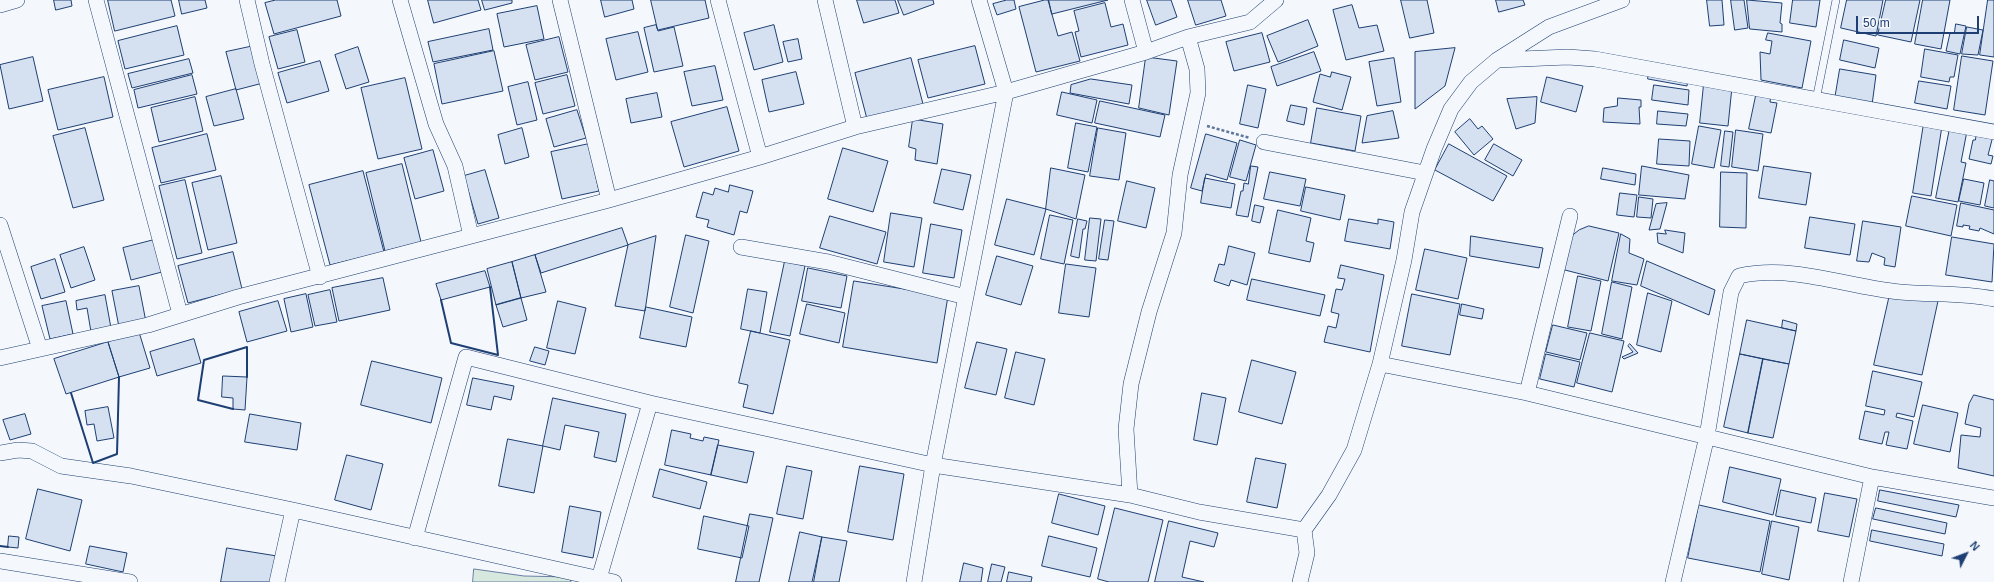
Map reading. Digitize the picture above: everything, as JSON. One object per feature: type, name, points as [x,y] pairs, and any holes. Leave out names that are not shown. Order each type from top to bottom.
[{"type":"street","points":[[0,5],[17,0]]},
{"type":"street","points":[[96,0],[180,314]]},
{"type":"street","points":[[247,0],[262,64],[320,277]]},
{"type":"street","points":[[400,0],[436,124],[455,166],[472,236]]},
{"type":"street","points":[[560,0],[609,200]]},
{"type":"street","points":[[718,0],[760,158]]},
{"type":"street","points":[[824,0],[856,127]]},
{"type":"street","points":[[914,582],[933,465],[1006,92],[979,0]]},
{"type":"street","points":[[1132,0],[1146,52]]},
{"type":"street","points":[[0,358],[148,325],[238,297],[320,277],[760,158],[856,127],[1006,92],[1146,52],[1188,37],[1250,22],[1276,0]]},
{"type":"street","points":[[1300,582],[1307,553],[1304,530],[1329,495],[1354,450],[1380,364],[1404,260],[1412,212],[1434,149],[1451,109],[1471,82],[1497,60],[1549,27],[1622,0]]},
{"type":"street","points":[[1130,495],[1126,428],[1131,384],[1149,312],[1174,232],[1180,175],[1193,122],[1198,93],[1196,69],[1188,37]]},
{"type":"street","points":[[1497,60],[1568,57],[1595,59],[1994,132]]},
{"type":"street","points":[[1264,142],[1425,174]]},
{"type":"street","points":[[1528,393],[1570,216]]},
{"type":"street","points":[[0,225],[40,349]]},
{"type":"street","points":[[741,246],[828,262],[966,297]]},
{"type":"street","points":[[1673,582],[1707,436],[1731,292],[1739,276],[1757,272],[1772,273],[1832,279],[1899,292],[1957,295],[1994,299]]},
{"type":"street","points":[[415,538],[466,356],[650,403],[933,465],[1130,495],[1199,512],[1304,530]]},
{"type":"street","points":[[1380,364],[1528,393],[1872,477],[1994,498]]},
{"type":"street","points":[[598,580],[650,403]]},
{"type":"street","points":[[0,453],[18,450],[32,451],[61,466],[131,476],[293,510],[598,580],[614,582]]},
{"type":"street","points":[[1851,582],[1872,477]]},
{"type":"street","points":[[276,582],[293,510]]},
{"type":"street","points":[[0,561],[130,582]]},
{"type":"lane","points":[[1816,100],[1836,0]]},
{"type":"path","points":[[1193,122],[1264,142]]},
{"type":"shaded area","points":[[474,569],[524,576],[570,577],[571,582],[473,582]]},
{"type":"building","points":[[54,0],[71,0],[72,6],[56,10]]},
{"type":"building","points":[[108,0],[171,0],[175,16],[115,31]]},
{"type":"building","points":[[179,0],[205,0],[207,8],[182,14]]},
{"type":"building","points":[[276,0],[337,0],[341,16],[274,34],[265,3]]},
{"type":"building","points":[[428,0],[478,0],[481,10],[434,23]]},
{"type":"building","points":[[482,0],[512,0],[512,3],[485,10]]},
{"type":"building","points":[[601,0],[632,0],[634,9],[605,17]]},
{"type":"building","points":[[651,0],[705,0],[709,18],[658,30]]},
{"type":"building","points":[[857,0],[895,0],[899,13],[864,23]]},
{"type":"building","points":[[898,0],[933,0],[934,4],[904,15]]},
{"type":"building","points":[[1007,0],[1014,0],[1016,9],[997,15],[993,4]]},
{"type":"building","points":[[1048,0],[1058,36],[1072,32],[1080,61],[1036,72],[1019,7]]},
{"type":"building","points":[[1049,0],[1108,0],[1052,14]]},
{"type":"building","points":[[1147,0],[1171,0],[1177,17],[1156,25]]},
{"type":"building","points":[[1188,0],[1221,0],[1226,16],[1196,25]]},
{"type":"building","points":[[1401,0],[1427,0],[1434,33],[1410,38]]},
{"type":"building","points":[[1496,0],[1523,0],[1525,5],[1499,12]]},
{"type":"building","points":[[1707,0],[1722,0],[1724,25],[1710,26]]},
{"type":"building","points":[[1731,0],[1744,0],[1748,28],[1735,30]]},
{"type":"building","points":[[1747,0],[1782,3],[1780,23],[1782,24],[1782,32],[1750,29]]},
{"type":"building","points":[[1793,0],[1820,0],[1816,27],[1790,23]]},
{"type":"building","points":[[1847,0],[1883,0],[1876,36],[1841,28]]},
{"type":"building","points":[[1886,0],[1920,0],[1911,42],[1878,35]]},
{"type":"building","points":[[1923,0],[1950,0],[1941,49],[1915,44]]},
{"type":"building","points":[[1988,0],[1994,0],[1994,57],[1980,55]]},
{"type":"building","points":[[1105,3],[1111,27],[1123,24],[1128,45],[1081,57],[1075,32],[1079,31],[1074,11]]},
{"type":"building","points":[[1352,5],[1359,28],[1377,25],[1384,51],[1346,60],[1333,10]]},
{"type":"building","points":[[537,6],[544,39],[504,47],[497,14]]},
{"type":"building","points":[[1308,20],[1318,46],[1278,62],[1267,36]]},
{"type":"building","points":[[1956,24],[1966,26],[1960,54],[1946,51],[1950,33],[1954,33]]},
{"type":"building","points":[[656,25],[658,31],[674,27],[683,66],[654,72],[644,28]]},
{"type":"building","points":[[774,25],[783,62],[754,70],[744,33]]},
{"type":"building","points":[[177,26],[184,55],[125,69],[118,41]]},
{"type":"building","points":[[1967,27],[1983,30],[1978,55],[1962,54]]},
{"type":"building","points":[[489,29],[493,50],[433,62],[428,42]]},
{"type":"building","points":[[297,30],[305,62],[278,69],[269,37]]},
{"type":"building","points":[[638,32],[648,72],[616,80],[606,39]]},
{"type":"building","points":[[1262,33],[1270,62],[1234,71],[1226,42]]},
{"type":"building","points":[[1768,33],[1811,41],[1802,88],[1761,80],[1760,52],[1770,54],[1772,41],[1766,40]]},
{"type":"building","points":[[559,37],[568,72],[535,80],[526,45]]},
{"type":"building","points":[[798,39],[802,59],[788,62],[783,42]]},
{"type":"building","points":[[1844,40],[1879,48],[1875,68],[1840,60]]},
{"type":"building","points":[[254,46],[263,83],[236,90],[226,52]]},
{"type":"building","points":[[975,46],[985,84],[928,98],[918,60]]},
{"type":"building","points":[[358,47],[369,82],[346,89],[335,55]]},
{"type":"building","points":[[1455,48],[1445,86],[1415,109],[1415,52]]},
{"type":"building","points":[[1925,49],[1958,55],[1954,77],[1950,77],[1949,82],[1921,77]]},
{"type":"building","points":[[494,51],[503,91],[442,104],[434,64]]},
{"type":"building","points":[[1314,52],[1321,71],[1277,86],[1271,67]]},
{"type":"building","points":[[1962,56],[1993,61],[1985,115],[1954,110]]},
{"type":"building","points":[[33,57],[43,101],[9,109],[0,65]]},
{"type":"building","points":[[1146,57],[1177,61],[1169,115],[1139,108]]},
{"type":"building","points":[[911,58],[923,104],[867,119],[855,73]]},
{"type":"building","points":[[1394,58],[1401,102],[1377,106],[1369,62]]},
{"type":"building","points":[[189,59],[193,73],[132,88],[128,74]]},
{"type":"building","points":[[320,61],[329,91],[287,103],[278,73]]},
{"type":"building","points":[[715,66],[723,100],[692,106],[684,72]]},
{"type":"building","points":[[1840,69],[1876,75],[1872,105],[1835,99]]},
{"type":"building","points":[[1649,71],[1688,79],[1687,86],[1648,79]]},
{"type":"building","points":[[796,72],[804,104],[769,112],[762,80]]},
{"type":"building","points":[[1332,72],[1351,77],[1342,110],[1313,102],[1320,74],[1330,77]]},
{"type":"building","points":[[192,75],[197,94],[138,108],[134,90]]},
{"type":"building","points":[[567,75],[575,106],[543,114],[535,83]]},
{"type":"building","points":[[104,77],[113,117],[58,130],[48,90]]},
{"type":"building","points":[[1547,77],[1583,86],[1576,112],[1541,102]]},
{"type":"building","points":[[405,78],[422,149],[378,159],[361,88]]},
{"type":"building","points":[[1091,79],[1132,85],[1129,104],[1070,93],[1071,85]]},
{"type":"building","points":[[1919,81],[1951,86],[1947,109],[1915,103]]},
{"type":"building","points":[[528,82],[537,120],[517,125],[508,87]]},
{"type":"building","points":[[1704,84],[1732,87],[1728,126],[1700,123]]},
{"type":"building","points":[[1248,85],[1266,89],[1258,128],[1240,124]]},
{"type":"building","points":[[1654,85],[1689,90],[1688,105],[1652,100]]},
{"type":"building","points":[[236,89],[244,119],[214,126],[206,97]]},
{"type":"building","points":[[1757,91],[1771,94],[1770,102],[1777,103],[1771,133],[1749,129]]},
{"type":"building","points":[[1062,92],[1097,100],[1092,123],[1057,115]]},
{"type":"building","points":[[657,93],[662,117],[631,123],[626,99]]},
{"type":"building","points":[[195,97],[203,131],[159,142],[151,108]]},
{"type":"building","points":[[1537,97],[1535,123],[1516,129],[1507,99]]},
{"type":"building","points":[[1618,98],[1641,100],[1641,107],[1639,107],[1640,124],[1603,122],[1604,108],[1617,106]]},
{"type":"building","points":[[1100,101],[1165,115],[1160,137],[1095,123]]},
{"type":"building","points":[[1291,105],[1307,108],[1304,125],[1287,121]]},
{"type":"building","points":[[727,107],[739,151],[684,167],[671,122]]},
{"type":"building","points":[[1317,108],[1361,116],[1355,151],[1311,143]]},
{"type":"building","points":[[577,110],[586,138],[554,147],[546,119]]},
{"type":"building","points":[[1393,111],[1399,138],[1362,143],[1367,116]]},
{"type":"building","points":[[1658,111],[1688,114],[1686,126],[1657,124]]},
{"type":"building","points":[[913,119],[943,124],[937,164],[915,160],[916,149],[909,147]]},
{"type":"building","points":[[1470,119],[1478,129],[1482,126],[1493,139],[1474,155],[1455,132]]},
{"type":"building","points":[[1076,123],[1097,127],[1088,172],[1068,168]]},
{"type":"building","points":[[1924,123],[1942,126],[1931,196],[1913,193]]},
{"type":"building","points":[[1699,126],[1721,130],[1714,168],[1692,164]]},
{"type":"building","points":[[85,128],[104,200],[73,208],[53,136]]},
{"type":"building","points":[[522,128],[529,157],[505,164],[498,135]]},
{"type":"building","points":[[1098,128],[1126,133],[1119,180],[1090,176]]},
{"type":"building","points":[[1950,128],[1967,131],[1961,162],[1966,163],[1958,202],[1936,198]]},
{"type":"building","points":[[1736,130],[1763,134],[1758,171],[1732,167]]},
{"type":"building","points":[[1725,131],[1733,132],[1729,167],[1721,166]]},
{"type":"building","points":[[1977,132],[1993,136],[1988,155],[1993,156],[1991,164],[1969,159],[1973,140],[1975,140]]},
{"type":"building","points":[[207,134],[216,170],[161,183],[152,148]]},
{"type":"building","points":[[1206,134],[1237,143],[1227,180],[1206,174],[1202,191],[1191,188]]},
{"type":"building","points":[[1659,139],[1690,141],[1689,166],[1657,164]]},
{"type":"building","points":[[1240,140],[1256,145],[1246,181],[1230,177]]},
{"type":"building","points":[[589,144],[599,191],[562,199],[551,152]]},
{"type":"building","points":[[1449,144],[1507,176],[1493,201],[1435,170]]},
{"type":"building","points":[[1494,144],[1522,160],[1513,176],[1485,160]]},
{"type":"building","points":[[843,148],[888,161],[873,212],[828,199]]},
{"type":"building","points":[[433,150],[444,191],[415,199],[404,158]]},
{"type":"building","points":[[402,164],[421,242],[385,251],[366,173]]},
{"type":"building","points":[[1251,166],[1258,167],[1248,217],[1236,215],[1244,183],[1248,184]]},
{"type":"building","points":[[1642,166],[1689,175],[1685,199],[1639,195]]},
{"type":"building","points":[[1764,166],[1811,173],[1806,205],[1759,198]]},
{"type":"building","points":[[1051,168],[1085,175],[1076,219],[1046,209]]},
{"type":"building","points":[[1603,168],[1636,174],[1635,185],[1601,179]]},
{"type":"building","points":[[942,169],[971,175],[963,210],[934,203]]},
{"type":"building","points":[[485,170],[499,218],[478,224],[464,176]]},
{"type":"building","points":[[363,171],[384,252],[330,265],[309,185]]},
{"type":"building","points":[[1270,172],[1306,179],[1300,206],[1264,199]]},
{"type":"building","points":[[1721,172],[1747,173],[1746,228],[1720,227]]},
{"type":"building","points":[[221,176],[237,243],[208,250],[192,183]]},
{"type":"building","points":[[1205,178],[1235,184],[1231,208],[1201,203]]},
{"type":"building","points":[[1964,179],[1984,183],[1980,205],[1959,201]]},
{"type":"building","points":[[185,180],[202,253],[177,259],[159,186]]},
{"type":"building","points":[[1990,180],[1994,181],[1994,208],[1985,206]]},
{"type":"building","points":[[1127,181],[1155,188],[1146,228],[1118,221]]},
{"type":"building","points":[[730,185],[753,191],[747,213],[740,211],[734,235],[707,227],[709,220],[696,217],[703,192],[713,195],[715,188],[728,192]]},
{"type":"building","points":[[1306,187],[1345,195],[1340,220],[1301,211]]},
{"type":"building","points":[[1620,193],[1637,195],[1634,217],[1617,215]]},
{"type":"building","points":[[1912,196],[1957,205],[1951,236],[1906,226]]},
{"type":"building","points":[[1639,197],[1653,199],[1651,218],[1637,217]]},
{"type":"building","points":[[1007,199],[1046,209],[1034,255],[995,245]]},
{"type":"building","points":[[1667,203],[1660,229],[1649,230],[1656,204]]},
{"type":"building","points":[[1961,203],[1994,210],[1994,234],[1980,228],[1979,231],[1969,229],[1970,226],[1957,226]]},
{"type":"building","points":[[1255,205],[1264,207],[1260,223],[1252,221]]},
{"type":"building","points":[[1278,210],[1311,218],[1306,241],[1314,243],[1310,262],[1269,253]]},
{"type":"building","points":[[891,213],[922,218],[914,267],[884,262]]},
{"type":"building","points":[[1050,215],[1073,220],[1064,264],[1041,259]]},
{"type":"building","points":[[830,216],[886,232],[877,264],[820,248]]},
{"type":"building","points":[[1810,217],[1855,224],[1850,255],[1805,248]]},
{"type":"building","points":[[1090,218],[1101,219],[1096,261],[1085,260]]},
{"type":"building","points":[[1078,219],[1087,221],[1085,229],[1083,229],[1079,258],[1071,256]]},
{"type":"building","points":[[1349,219],[1378,224],[1378,219],[1394,222],[1390,249],[1345,241]]},
{"type":"building","points":[[1105,220],[1114,221],[1108,260],[1099,259]]},
{"type":"building","points":[[1863,221],[1901,227],[1895,267],[1884,265],[1885,258],[1872,253],[1869,262],[1857,261]]},
{"type":"building","points":[[931,224],[962,230],[954,278],[923,273]]},
{"type":"building","points":[[1589,226],[1619,233],[1608,281],[1561,269],[1569,238],[1579,230]]},
{"type":"building","points":[[622,228],[628,245],[541,273],[535,255]]},
{"type":"building","points":[[1665,230],[1685,233],[1683,253],[1658,243],[1657,233],[1666,234]]},
{"type":"building","points":[[1621,234],[1630,239],[1629,253],[1644,259],[1637,285],[1612,281]]},
{"type":"building","points":[[686,235],[709,241],[693,313],[670,307]]},
{"type":"building","points":[[656,236],[645,311],[615,306],[628,245]]},
{"type":"building","points":[[1471,236],[1543,248],[1539,268],[1470,256]]},
{"type":"building","points":[[1952,237],[1994,244],[1992,282],[1946,275]]},
{"type":"building","points":[[154,240],[162,272],[131,280],[123,248]]},
{"type":"building","points":[[1229,246],[1255,253],[1247,285],[1231,280],[1229,286],[1214,281],[1219,264],[1224,265]]},
{"type":"building","points":[[84,247],[95,280],[71,288],[60,255]]},
{"type":"building","points":[[1425,249],[1467,258],[1458,299],[1416,290]]},
{"type":"building","points":[[233,252],[242,289],[188,303],[178,266]]},
{"type":"building","points":[[535,255],[546,292],[521,298],[512,262]]},
{"type":"building","points":[[997,256],[1033,266],[1021,305],[986,295]]},
{"type":"building","points":[[55,259],[65,292],[41,299],[31,267]]},
{"type":"building","points":[[785,261],[805,266],[790,336],[770,332]]},
{"type":"building","points":[[1647,261],[1715,290],[1709,315],[1641,286]]},
{"type":"building","points":[[512,262],[521,298],[496,305],[487,269]]},
{"type":"building","points":[[1066,264],[1096,268],[1089,317],[1059,313]]},
{"type":"building","points":[[1341,265],[1384,275],[1370,352],[1324,342],[1328,326],[1336,328],[1339,314],[1331,312],[1336,289],[1342,290],[1345,279],[1338,278]]},
{"type":"building","points":[[808,268],[847,276],[841,308],[802,301]]},
{"type":"building","points":[[485,271],[490,287],[441,300],[436,284]]},
{"type":"building","points":[[1578,276],[1601,281],[1591,331],[1568,327]]},
{"type":"building","points":[[383,278],[390,310],[339,321],[332,288]]},
{"type":"building","points":[[1252,279],[1325,295],[1320,316],[1247,300]]},
{"type":"building","points":[[854,281],[948,296],[937,363],[843,347]]},
{"type":"building","points":[[1612,282],[1632,287],[1622,339],[1602,334]]},
{"type":"building","points":[[139,286],[146,322],[119,327],[112,291]]},
{"type":"building","points":[[748,289],[767,292],[760,333],[741,329]]},
{"type":"building","points":[[330,290],[337,322],[315,326],[308,295]]},
{"type":"building","points":[[1648,293],[1672,301],[1661,352],[1637,345]]},
{"type":"building","points":[[306,294],[313,327],[291,332],[284,299]]},
{"type":"building","points":[[1412,294],[1460,304],[1450,355],[1402,346]]},
{"type":"building","points":[[1890,294],[1938,301],[1922,375],[1874,365]]},
{"type":"building","points":[[105,295],[111,328],[91,332],[87,308],[77,310],[76,301]]},
{"type":"building","points":[[521,298],[527,320],[503,327],[496,305]]},
{"type":"building","points":[[66,301],[73,334],[50,339],[42,306]]},
{"type":"building","points":[[278,301],[287,331],[247,342],[239,312]]},
{"type":"building","points":[[558,301],[586,308],[575,354],[547,348]]},
{"type":"building","points":[[807,304],[845,313],[839,343],[800,334]]},
{"type":"building","points":[[1462,304],[1484,309],[1482,319],[1460,315]]},
{"type":"building","points":[[646,307],[692,317],[686,347],[640,338]]},
{"type":"building","points":[[1747,320],[1796,331],[1789,364],[1740,354]]},
{"type":"building","points":[[1783,320],[1797,324],[1796,331],[1782,328]]},
{"type":"building","points":[[1553,325],[1587,333],[1580,360],[1546,352]]},
{"type":"building","points":[[751,331],[790,340],[773,414],[743,407],[748,385],[739,383]]},
{"type":"building","points":[[139,332],[150,368],[119,377],[108,342]]},
{"type":"building","points":[[1590,333],[1624,341],[1612,392],[1577,383]]},
{"type":"building","points":[[194,339],[201,363],[157,376],[150,352]]},
{"type":"building","points":[[108,342],[119,377],[66,394],[54,359]]},
{"type":"building","points":[[977,342],[1007,349],[996,395],[965,388]]},
{"type":"building","points":[[1630,344],[1638,353],[1624,359],[1622,357],[1633,352],[1628,346]]},
{"type":"building","points":[[535,347],[549,351],[545,365],[530,361]]},
{"type":"building","points":[[1016,352],[1045,359],[1034,405],[1005,398]]},
{"type":"building","points":[[1546,354],[1580,362],[1574,387],[1540,379]]},
{"type":"building","points":[[1740,354],[1763,359],[1748,433],[1724,427]]},
{"type":"building","points":[[1763,359],[1789,364],[1773,438],[1748,433]]},
{"type":"building","points":[[1252,360],[1296,372],[1282,424],[1239,412]]},
{"type":"building","points":[[372,361],[442,378],[431,423],[361,405]]},
{"type":"building","points":[[1873,371],[1922,382],[1914,417],[1897,413],[1896,417],[1913,421],[1907,449],[1886,445],[1889,432],[1885,432],[1882,444],[1859,439],[1865,411],[1884,415],[1885,410],[1866,406]]},
{"type":"building","points":[[223,376],[247,377],[245,410],[233,409],[233,398],[222,397]]},
{"type":"building","points":[[473,378],[514,386],[511,400],[494,396],[491,410],[467,405]]},
{"type":"building","points":[[1202,393],[1226,398],[1217,445],[1194,440]]},
{"type":"building","points":[[1974,395],[1994,400],[1994,476],[1958,468],[1961,435],[1980,437],[1981,428],[1965,424],[1969,404]]},
{"type":"building","points":[[553,398],[626,414],[616,462],[594,457],[599,432],[565,425],[560,450],[543,446]]},
{"type":"building","points":[[1923,405],[1958,413],[1950,452],[1914,444]]},
{"type":"building","points":[[108,407],[114,438],[97,441],[94,424],[87,425],[85,411]]},
{"type":"building","points":[[25,414],[31,434],[10,440],[3,420]]},
{"type":"building","points":[[250,414],[301,423],[297,450],[245,442]]},
{"type":"building","points":[[672,430],[691,434],[690,438],[703,441],[704,437],[719,440],[711,475],[665,465]]},
{"type":"building","points":[[508,439],[543,446],[534,493],[499,486]]},
{"type":"building","points":[[718,445],[754,452],[747,483],[711,475]]},
{"type":"building","points":[[347,455],[383,464],[371,510],[335,500]]},
{"type":"building","points":[[1256,458],[1286,464],[1277,508],[1247,502]]},
{"type":"building","points":[[787,466],[812,471],[803,519],[777,514]]},
{"type":"building","points":[[860,466],[904,474],[893,540],[848,532]]},
{"type":"building","points":[[1730,467],[1781,479],[1773,515],[1723,502]]},
{"type":"building","points":[[660,469],[707,482],[700,509],[653,497]]},
{"type":"building","points":[[38,489],[82,500],[70,551],[26,539]]},
{"type":"building","points":[[1781,490],[1816,498],[1811,523],[1776,516]]},
{"type":"building","points":[[1880,490],[1959,505],[1956,517],[1878,501]]},
{"type":"building","points":[[1825,493],[1857,499],[1849,537],[1818,531]]},
{"type":"building","points":[[1059,494],[1105,506],[1098,535],[1052,523]]},
{"type":"building","points":[[1699,505],[1770,521],[1760,572],[1688,558]]},
{"type":"building","points":[[570,506],[601,512],[593,558],[562,552]]},
{"type":"building","points":[[1115,508],[1163,520],[1148,582],[1109,582],[1098,579]]},
{"type":"building","points":[[1876,508],[1947,523],[1945,534],[1873,519]]},
{"type":"building","points":[[750,514],[773,518],[759,582],[736,582]]},
{"type":"building","points":[[704,516],[749,526],[742,558],[698,549]]},
{"type":"building","points":[[1169,521],[1218,533],[1214,547],[1190,541],[1182,577],[1204,582],[1155,582]]},
{"type":"building","points":[[1772,521],[1799,527],[1789,580],[1762,574]]},
{"type":"building","points":[[1872,530],[1944,544],[1942,556],[1870,541]]},
{"type":"building","points":[[800,532],[822,537],[812,582],[789,582]]},
{"type":"building","points":[[9,536],[19,537],[18,548],[8,547]]},
{"type":"building","points":[[1049,536],[1097,548],[1090,577],[1042,566]]},
{"type":"building","points":[[822,537],[847,541],[839,582],[814,582]]},
{"type":"building","points":[[90,546],[127,553],[123,572],[86,564]]},
{"type":"building","points":[[227,548],[277,556],[272,582],[221,582]]},
{"type":"building","points":[[964,563],[983,568],[981,582],[960,582]]},
{"type":"building","points":[[992,564],[1005,567],[1001,582],[988,582]]},
{"type":"building","points":[[1009,572],[1032,577],[1031,582],[1007,582]]},
{"type":"wall","points":[[441,300],[451,343],[498,355],[490,287]]},
{"type":"wall","points":[[233,409],[198,400],[204,360],[247,347],[247,377]]},
{"type":"wall","points":[[71,393],[93,463],[117,454],[119,377]]},
{"type":"wall","points":[[0,546],[8,547]]}]
